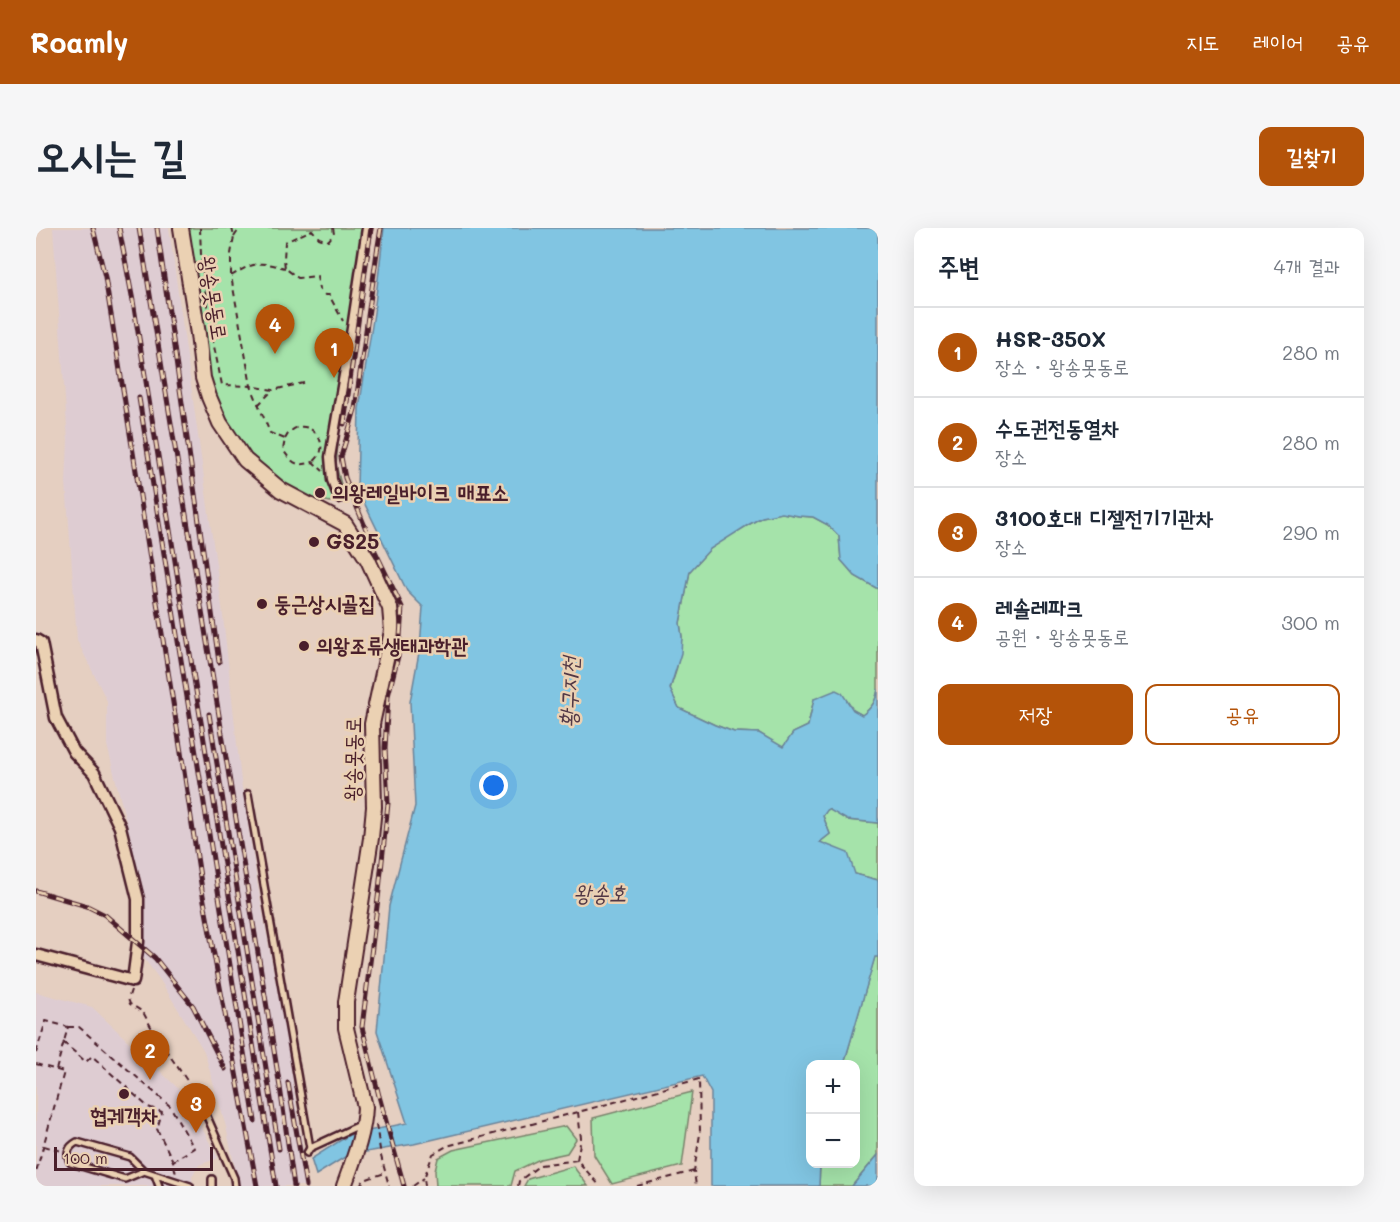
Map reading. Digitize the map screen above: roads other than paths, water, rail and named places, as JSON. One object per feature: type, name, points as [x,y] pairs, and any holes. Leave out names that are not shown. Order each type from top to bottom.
[{"type":"street","name":"왕송못동로","points":[[182,228],[203,378],[220,423],[245,460],[281,490],[345,524],[369,560],[390,608],[392,631],[372,724],[374,807],[371,838],[346,1002],[346,1028],[365,1107],[367,1126],[344,1186]]},
{"type":"street","points":[[339,498],[332,480],[330,457],[367,228]]},
{"type":"street","points":[[36,640],[41,643],[56,718],[74,752],[94,773],[120,827],[138,899],[138,942],[133,981],[36,955]]},
{"type":"lane","points":[[248,794],[308,1150],[367,1126]]},
{"type":"lane","points":[[205,1112],[234,1178],[235,1186]]},
{"type":"lane","points":[[144,1171],[125,1179],[71,1163],[67,1158],[67,1152],[76,1142],[130,1157],[144,1171],[190,1186]]},
{"type":"lane","points":[[155,1175],[159,1186]]},
{"type":"lane","points":[[212,1179],[213,1186]]},
{"type":"water","name":"왕송호","points":[[384,228],[878,228],[878,589],[855,576],[841,560],[839,536],[828,525],[813,517],[782,513],[762,517],[710,549],[690,571],[680,623],[681,653],[670,689],[679,708],[734,732],[759,733],[783,747],[793,733],[808,726],[814,699],[836,690],[842,693],[853,710],[862,715],[873,704],[878,689],[878,823],[847,820],[828,809],[823,816],[830,834],[820,842],[848,853],[855,874],[878,880],[878,957],[875,957],[845,1060],[806,1060],[806,1168],[820,1168],[819,1186],[711,1186],[711,1093],[702,1076],[414,1144],[348,1155],[316,1175],[311,1159],[349,1135],[407,1123],[377,1031],[389,906],[415,806],[410,702],[420,647],[423,607],[407,591],[357,488],[359,409]]},
{"type":"water","points":[[878,1155],[878,1186],[852,1186]]},
{"type":"railway","points":[[93,228],[105,277],[202,890],[257,1186]]},
{"type":"railway","points":[[119,228],[133,301],[276,1186]]},
{"type":"railway","points":[[139,228],[280,1087],[294,1186]]},
{"type":"railway","points":[[157,228],[219,662]]},
{"type":"railway","points":[[344,424],[371,228]]},
{"type":"railway","points":[[381,228],[355,409],[341,457],[345,478],[375,551],[402,607],[399,652],[388,696],[385,748],[388,803],[362,1027],[404,1186]]},
{"type":"railway","points":[[139,398],[255,1121]]},
{"type":"railway","points":[[209,714],[279,1149]]},
{"type":"railway","points":[[36,891],[87,906],[105,915],[155,958],[193,1006],[225,1069]]},
{"type":"railway","points":[[288,1083],[306,1186]]},
{"type":"place","name":"레솔레파크","points":[[275,354]]},
{"type":"place","name":"HSR-350X","points":[[334,378]]},
{"type":"place","name":"의왕레일바이크 매표소","points":[[320,493]]},
{"type":"place","name":"GS25","points":[[314,542]]},
{"type":"place","name":"둥근상시골집","points":[[262,604]]},
{"type":"place","name":"의왕조류생태과학관","points":[[304,646]]},
{"type":"place","name":"수도권전동열차","points":[[150,1080]]},
{"type":"place","name":"협궤객차","points":[[124,1094]]},
{"type":"place","name":"3100호대 디젤전기기관차","points":[[196,1133]]},
{"type":"water label","name":"황구지천","points":[[569,692]]}]
